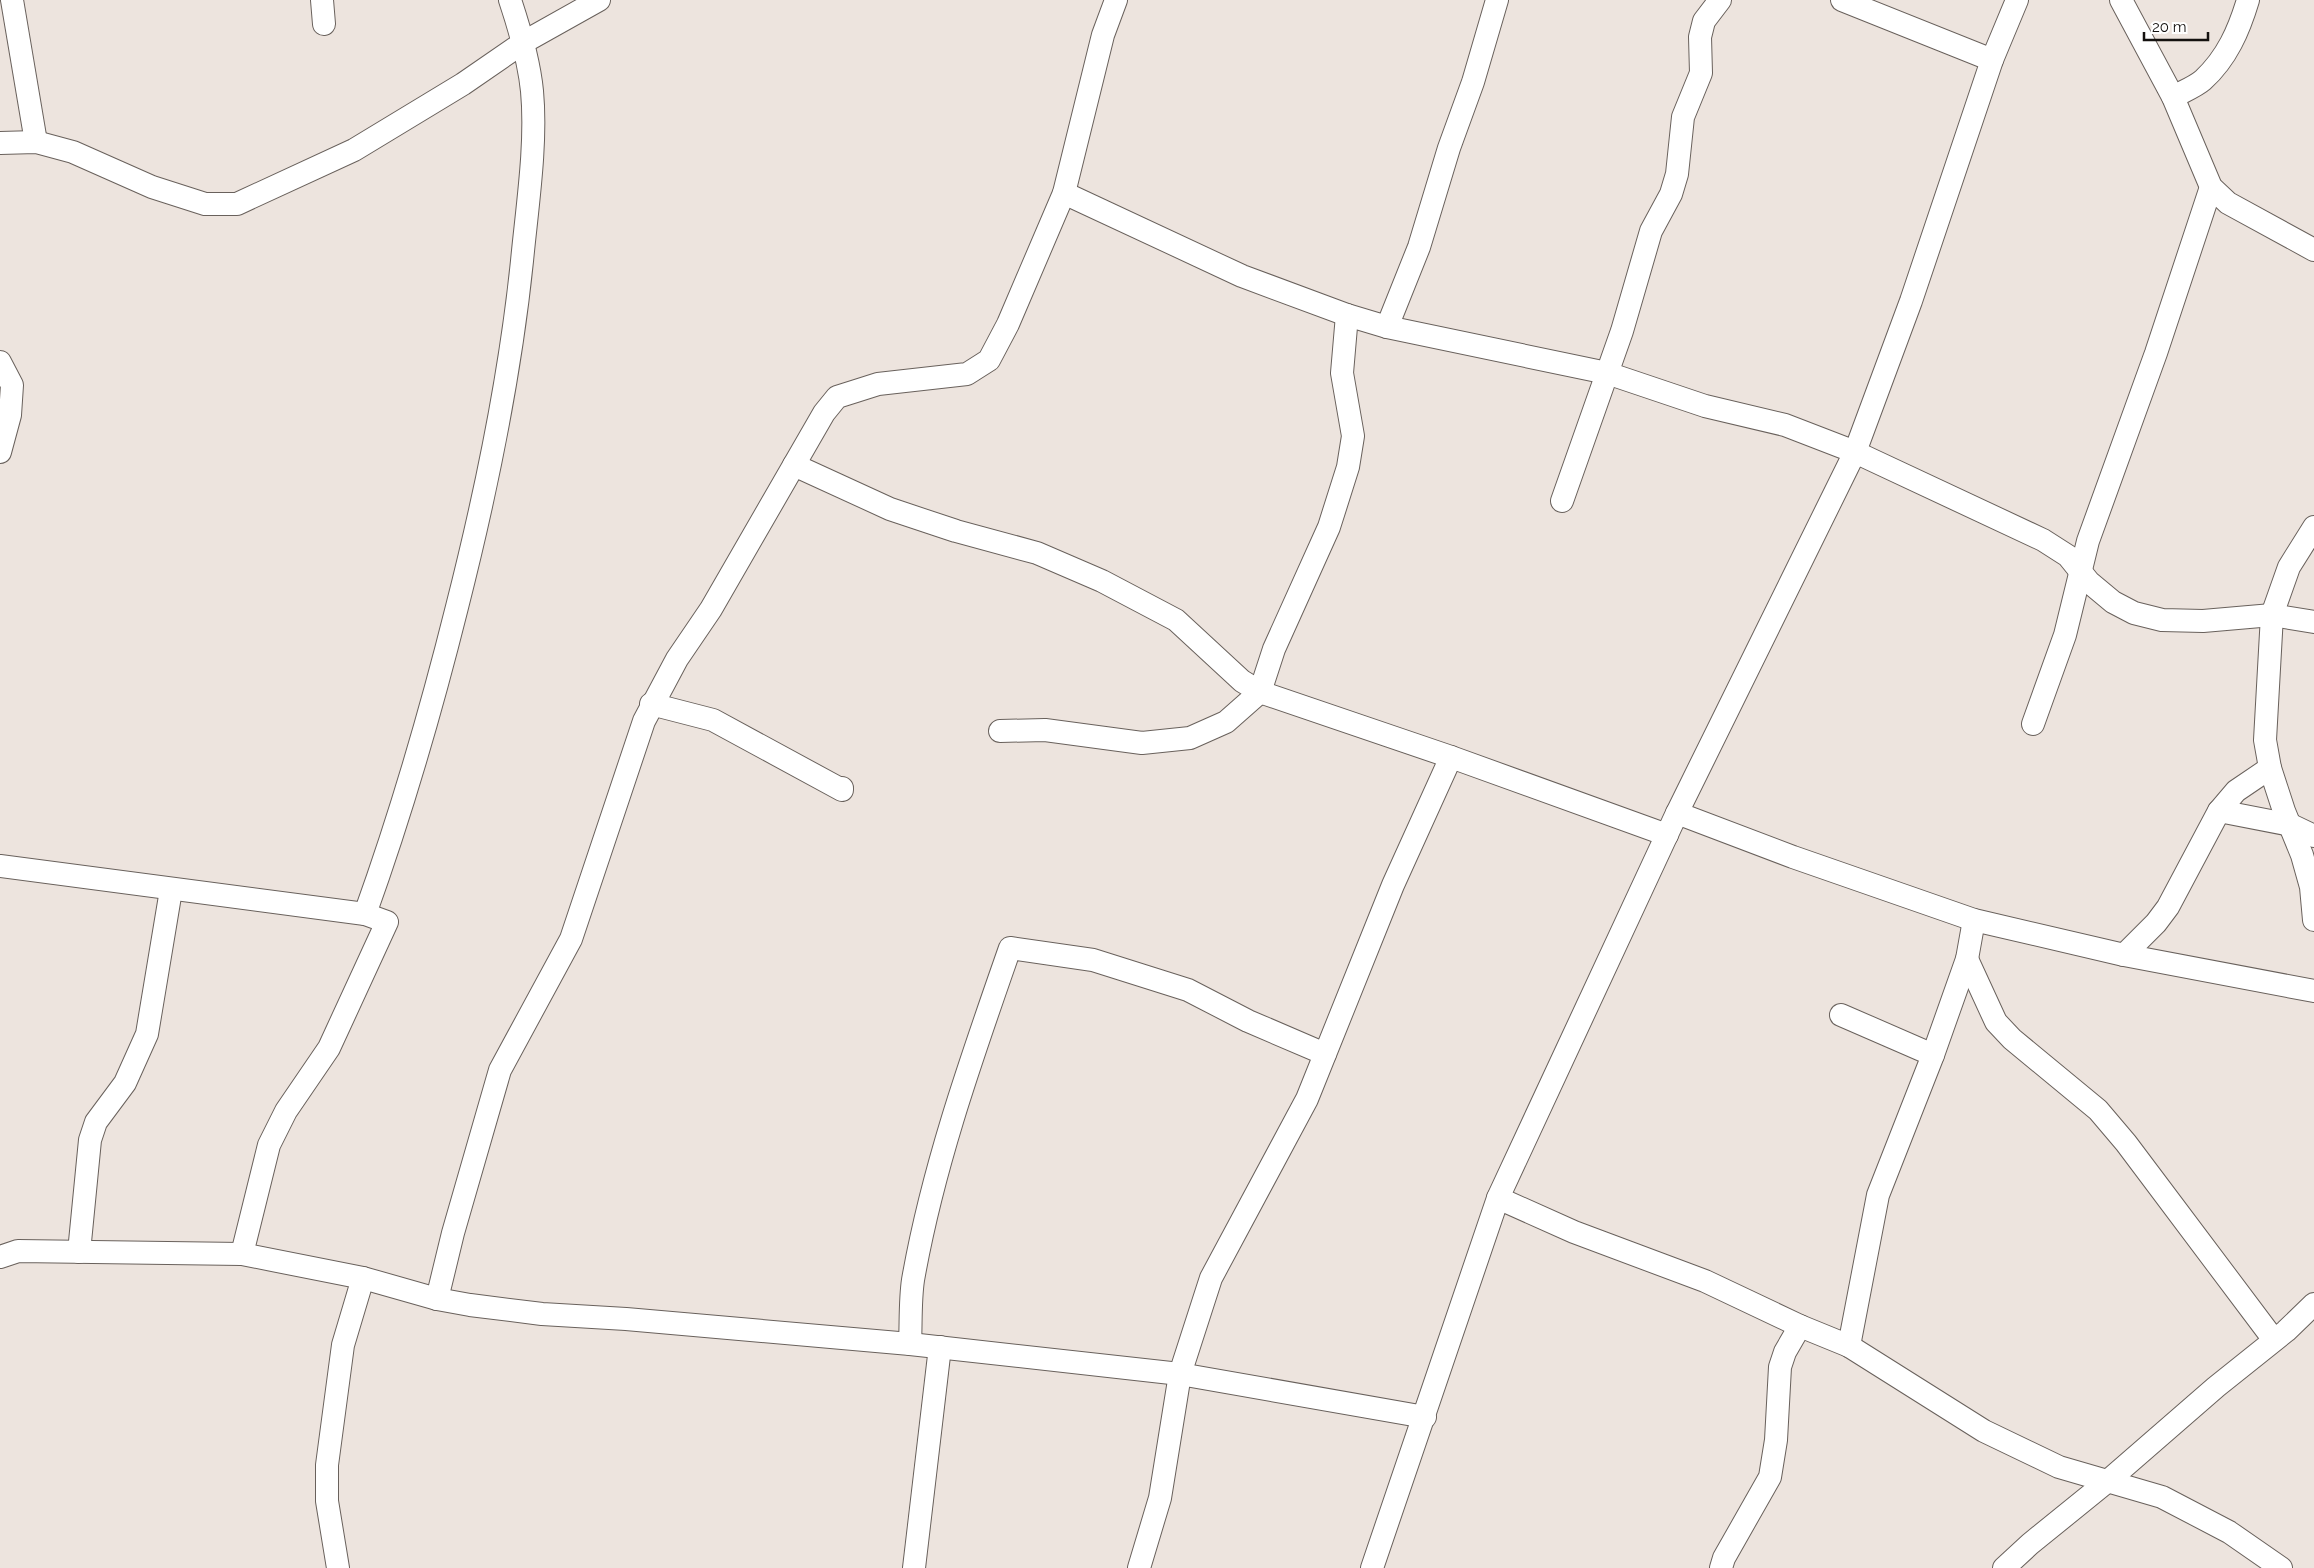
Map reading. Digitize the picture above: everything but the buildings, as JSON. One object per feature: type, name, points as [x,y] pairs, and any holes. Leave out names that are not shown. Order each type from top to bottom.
[{"type":"street","points":[[12,0],[36,142]]},
{"type":"street","points":[[322,0],[324,24]]},
{"type":"street","points":[[365,914],[434,700],[483,503],[504,398],[518,294],[532,140],[532,92],[524,42],[510,0]]},
{"type":"street","points":[[0,143],[36,142],[73,152],[152,187],[205,204],[238,204],[354,150],[463,84],[524,42],[599,0]]},
{"type":"street","points":[[438,1299],[453,1233],[500,1070],[571,938],[631,756],[651,704],[677,659],[711,609],[824,413],[837,397],[878,384],[967,374],[989,360],[1008,324],[1064,193],[1103,35],[1116,0]]},
{"type":"street","points":[[1387,327],[1419,247],[1449,148],[1473,82],[1497,0]]},
{"type":"street","points":[[1562,500],[1607,374],[1641,272],[1652,231],[1671,194],[1677,174],[1684,117],[1701,73],[1700,37],[1704,22],[1720,0]]},
{"type":"street","points":[[1842,0],[1992,60]]},
{"type":"street","points":[[1375,1567],[1452,1328],[1498,1198],[1677,813],[1855,452],[1911,301],[1992,60],[2017,0]]},
{"type":"street","points":[[2122,0],[2173,97],[2211,187],[2228,203],[2314,250]]},
{"type":"street","points":[[2173,97],[2202,81],[2220,60],[2238,32],[2248,0]]},
{"type":"street","points":[[2033,724],[2065,635],[2091,532],[2156,353],[2211,187]]},
{"type":"street","points":[[1064,193],[1242,276],[1347,314],[1387,327],[1607,374],[1705,406],[1785,425],[1855,452],[2043,540],[2068,556],[2089,582],[2113,602],[2134,613],[2162,620],[2203,621],[2272,615],[2314,622]]},
{"type":"street","points":[[1000,731],[1046,730],[1142,742],[1190,738],[1226,722],[1260,692],[1274,649],[1329,527],[1348,467],[1353,436],[1342,373],[1347,314]]},
{"type":"street","points":[[0,362],[12,385],[10,416],[0,452]]},
{"type":"street","points":[[794,465],[890,510],[956,531],[1038,553],[1102,581],[1176,620],[1242,681],[1260,692],[1451,757],[1667,835]]},
{"type":"street","points":[[2314,527],[2289,567],[2272,615],[2266,740],[2270,768],[2311,887],[2314,920]]},
{"type":"street","points":[[651,704],[713,720],[842,790],[842,788]]},
{"type":"street","points":[[1139,1568],[1160,1498],[1180,1374],[1211,1278],[1307,1099],[1393,885],[1451,757]]},
{"type":"street","points":[[2124,955],[2156,923],[2168,906],[2219,811],[2236,791],[2270,768]]},
{"type":"street","points":[[2219,811],[2291,825],[2314,836]]},
{"type":"street","points":[[1677,813],[1793,857],[1974,920],[2124,955],[2314,991]]},
{"type":"street","points":[[0,866],[365,914],[387,922],[329,1048],[286,1111],[269,1145],[242,1254]]},
{"type":"street","points":[[79,1252],[90,1140],[96,1122],[125,1083],[147,1034],[171,890]]},
{"type":"street","points":[[1849,1346],[1878,1195],[1933,1055],[1967,959],[1974,920]]},
{"type":"street","points":[[910,1344],[913,1281],[929,1200],[966,1074],[1010,948],[1093,960],[1188,990],[1248,1020],[1325,1054]]},
{"type":"street","points":[[1967,959],[1996,1022],[2012,1039],[2098,1110],[2126,1143],[2274,1340]]},
{"type":"street","points":[[1841,1015],[1933,1055]]},
{"type":"street","points":[[1498,1198],[1574,1232],[1704,1281],[1800,1326],[1849,1346],[1984,1432],[2059,1468],[2110,1480],[2162,1497],[2229,1532],[2281,1568]]},
{"type":"street","points":[[0,1257],[18,1251],[242,1254],[363,1278],[438,1299],[542,1314],[626,1319],[910,1344],[1180,1374],[1424,1416]]},
{"type":"street","points":[[338,1568],[326,1501],[327,1465],[342,1345],[363,1278]]},
{"type":"street","points":[[2004,1568],[2030,1544],[2110,1480],[2314,1304]]},
{"type":"street","points":[[1721,1568],[1724,1558],[1770,1477],[1776,1440],[1780,1367],[1785,1352],[1800,1326]]},
{"type":"street","points":[[914,1568],[940,1347]]}]
